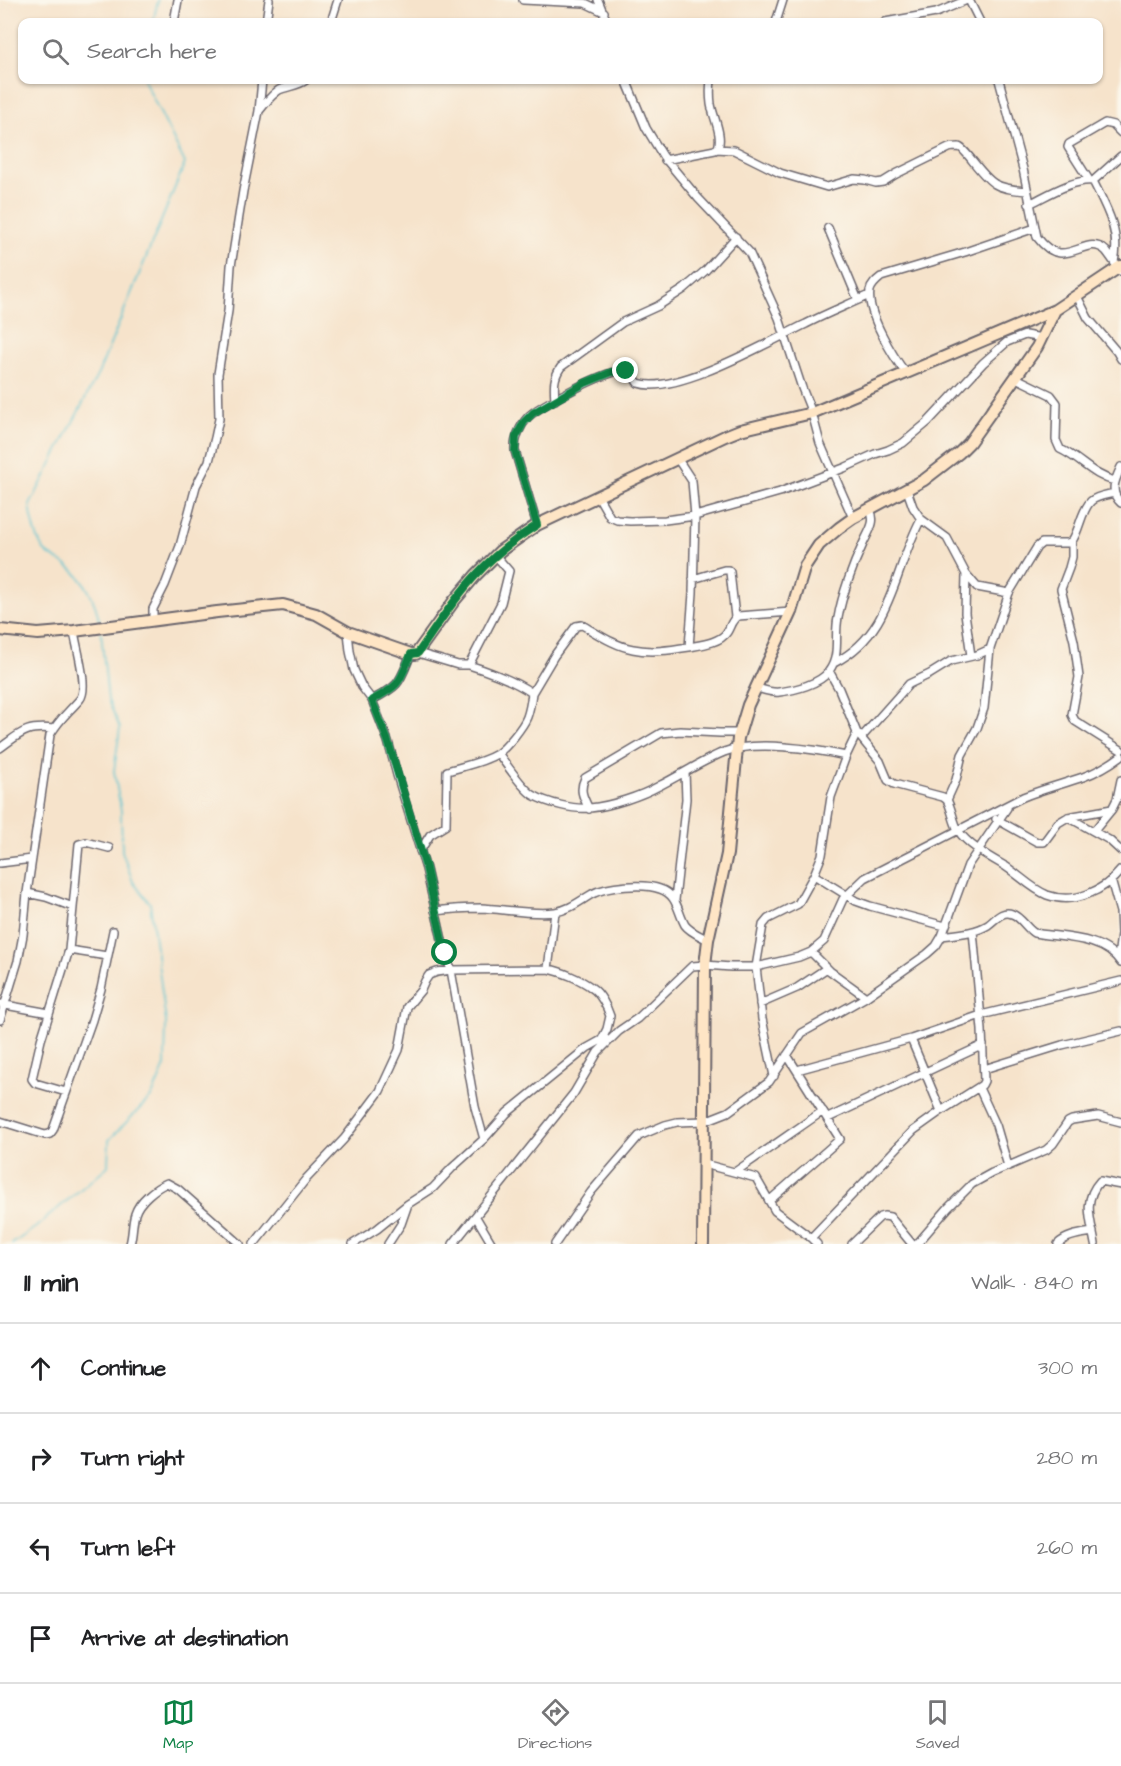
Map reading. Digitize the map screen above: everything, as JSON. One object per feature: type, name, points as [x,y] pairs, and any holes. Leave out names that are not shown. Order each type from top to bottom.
[{"type":"street","points":[[175,18],[178,0]]},
{"type":"street","points":[[267,18],[269,0]]},
{"type":"street","points":[[332,18],[338,0]]},
{"type":"street","points":[[523,0],[585,3],[604,12]]},
{"type":"street","points":[[598,0],[606,18]]},
{"type":"street","points":[[778,18],[783,0]]},
{"type":"street","points":[[905,18],[936,12],[968,0],[978,18]]},
{"type":"street","points":[[153,621],[153,609],[180,546],[196,486],[209,461],[219,419],[218,374],[228,311],[231,266],[259,111],[262,84]]},
{"type":"street","points":[[259,111],[273,94],[300,84]]},
{"type":"street","points":[[628,84],[646,128],[665,160],[748,252],[780,318],[820,443],[853,519]]},
{"type":"street","points":[[711,84],[711,105],[720,141],[716,149]]},
{"type":"street","points":[[1000,84],[1037,237],[1053,253],[1092,246],[1105,251],[1119,267]]},
{"type":"street","points":[[1119,267],[1114,221],[1068,147],[1069,144],[1105,123],[1113,125],[1121,133]]},
{"type":"street","points":[[665,160],[716,149],[740,153],[780,173],[827,187],[854,179],[883,182],[949,148],[958,147],[987,179],[996,185],[1027,191]]},
{"type":"street","points":[[1029,204],[1071,184],[1091,181],[1121,156]]},
{"type":"street","points":[[828,228],[858,300]]},
{"type":"street","points":[[906,374],[892,355],[880,330],[870,305],[871,287],[882,277],[966,252],[1035,228]]},
{"type":"street","points":[[555,400],[554,383],[561,367],[623,322],[658,306],[684,289],[706,270],[736,237]]},
{"type":"street","points":[[372,700],[391,690],[399,682],[414,653],[476,575],[496,556],[537,525],[740,430],[812,413],[1055,310],[1119,267]]},
{"type":"street","points":[[537,525],[514,443],[528,417],[585,383],[620,371],[626,371],[642,385],[662,385],[718,366],[869,295]]},
{"type":"street","points":[[1077,296],[1089,318],[1121,358]]},
{"type":"street","points":[[703,1244],[705,965],[726,854],[736,749],[746,712],[791,612],[805,566],[819,545],[853,519],[907,490],[939,469],[969,442],[1016,378],[1042,338],[1055,310]]},
{"type":"street","points":[[598,496],[610,517],[617,520],[665,520],[695,516],[780,492],[874,454],[895,448],[928,422],[983,363],[1007,342],[1025,335],[1042,338]]},
{"type":"street","points":[[1016,378],[1056,399],[1056,440],[1060,449],[1072,455],[1094,473],[1115,481]]},
{"type":"street","points":[[676,458],[692,481],[695,516],[689,647]]},
{"type":"street","points":[[1121,467],[1115,481],[1114,493],[1121,503]]},
{"type":"street","points":[[907,490],[913,507],[921,519],[947,538],[966,574],[977,587],[1009,593]]},
{"type":"street","points":[[1114,493],[1097,497],[1086,508],[1072,541],[1072,557],[1061,589],[1074,641],[1079,677],[1072,715],[1075,721],[1121,750]]},
{"type":"street","points":[[757,688],[780,692],[806,686],[824,677],[829,671],[836,656],[838,619],[843,598],[872,524],[873,515],[870,510]]},
{"type":"street","points":[[834,663],[855,650],[867,639],[875,627],[885,609],[921,519]]},
{"type":"street","points":[[947,800],[956,780],[962,755],[977,728],[984,708],[990,649],[1009,593],[1039,544],[1072,541]]},
{"type":"street","points":[[469,665],[505,594],[509,571],[496,556]]},
{"type":"street","points":[[420,851],[430,835],[446,825],[447,771],[481,761],[498,753],[526,719],[532,693],[554,656],[576,626],[582,626],[631,649],[664,650],[689,647],[724,636],[735,617],[731,576],[728,570],[693,579]]},
{"type":"street","points":[[966,574],[965,613],[971,656]]},
{"type":"street","points":[[0,630],[38,634],[74,631],[228,610],[283,605],[316,614],[348,632],[414,653],[487,670],[519,684],[532,693]]},
{"type":"street","points":[[735,617],[791,612]]},
{"type":"street","points":[[0,1020],[21,943],[50,735],[67,711],[82,698],[84,687],[74,631]]},
{"type":"street","points":[[348,632],[354,670],[362,687],[372,700],[388,741],[420,851],[451,970],[475,1107],[484,1139]]},
{"type":"street","points":[[774,1076],[760,1004],[756,967],[765,921],[798,904],[814,875],[822,855],[831,797],[846,756],[859,736],[909,684],[951,661],[990,649]]},
{"type":"street","points":[[829,671],[859,736],[880,761],[888,780],[947,800],[958,831],[978,850],[1010,869],[1041,892],[1057,897],[1088,895],[1097,891],[1121,870]]},
{"type":"street","points":[[0,748],[32,728],[54,729]]},
{"type":"street","points":[[589,809],[581,793],[581,785],[585,778],[662,733],[680,731],[739,733]]},
{"type":"street","points":[[498,753],[533,795],[562,806],[589,809],[612,804],[657,788],[724,752],[736,749],[782,747],[846,756]]},
{"type":"street","points":[[453,1244],[574,1094],[598,1052],[613,1036],[638,1018],[692,966],[756,967],[787,961],[811,952],[824,941],[839,906],[846,896],[865,878],[1038,791],[1083,777],[1121,756]]},
{"type":"street","points":[[675,900],[686,799],[685,772]]},
{"type":"street","points":[[1094,831],[1117,800],[1121,780]]},
{"type":"street","points":[[555,1244],[591,1192],[639,1136],[671,1123],[705,1121],[728,1113],[769,1082],[802,1033],[866,997],[936,946],[942,936],[968,865],[1009,806]]},
{"type":"street","points":[[988,816],[1040,843],[1044,842],[1058,823],[1068,817],[1112,809]]},
{"type":"street","points":[[1068,817],[1094,831],[1121,851]]},
{"type":"street","points":[[66,1092],[35,1083],[32,1079],[49,1013],[69,950],[80,844],[86,842],[109,848]]},
{"type":"street","points":[[0,863],[32,859]]},
{"type":"street","points":[[814,875],[846,896],[870,906],[945,926]]},
{"type":"street","points":[[1111,880],[1120,912],[1119,961]]},
{"type":"street","points":[[435,911],[481,908],[555,912],[572,907],[594,893],[604,890],[632,886],[658,888],[668,892],[675,900],[689,930],[708,940]]},
{"type":"street","points":[[27,893],[73,907]]},
{"type":"street","points":[[548,969],[555,912]]},
{"type":"street","points":[[942,936],[973,931],[987,926],[1005,913],[1012,914],[1034,933],[1097,944],[1119,961]]},
{"type":"street","points":[[0,1121],[45,1135],[50,1134],[53,1130],[92,1020],[113,931]]},
{"type":"street","points":[[811,1238],[913,1131],[979,1088],[984,1081],[981,1015],[973,931]]},
{"type":"street","points":[[69,950],[107,956]]},
{"type":"street","points":[[811,952],[827,968],[866,997]]},
{"type":"street","points":[[760,1004],[797,988],[827,968]]},
{"type":"street","points":[[254,1244],[306,1179],[344,1139],[380,1091],[399,1050],[407,1007],[421,990],[429,975],[451,970],[548,969],[564,974],[592,988],[597,993],[610,1016],[602,1039]]},
{"type":"street","points":[[797,1070],[911,1039],[981,1015],[1121,981]]},
{"type":"street","points":[[3,1005],[49,1013]]},
{"type":"street","points":[[984,1069],[1121,1030]]},
{"type":"street","points":[[353,1244],[433,1188],[484,1139],[507,1113],[587,1048],[602,1039],[613,1036]]},
{"type":"street","points":[[911,1039],[941,1111]]},
{"type":"street","points":[[828,1118],[983,1045]]},
{"type":"street","points":[[769,1201],[839,1141],[840,1137],[788,1055]]},
{"type":"street","points":[[979,1088],[996,1125],[1008,1166]]},
{"type":"street","points":[[735,1172],[823,1111]]},
{"type":"street","points":[[917,1244],[972,1184],[1049,1148],[1068,1122],[1098,1116],[1121,1122]]},
{"type":"street","points":[[704,1164],[756,1178],[775,1211],[817,1244]]},
{"type":"street","points":[[1095,1244],[1089,1200],[1098,1182],[1121,1185]]},
{"type":"street","points":[[130,1244],[134,1216],[140,1203],[153,1191],[167,1184],[178,1189],[240,1244]]},
{"type":"street","points":[[388,1244],[408,1204]]},
{"type":"street","points":[[852,1244],[880,1217],[884,1216],[890,1217],[908,1242]]},
{"type":"street","points":[[476,1217],[492,1244]]},
{"type":"street","points":[[1058,1244],[1063,1239],[1093,1232]]},
{"type":"waterway","points":[[154,18],[158,0]]},
{"type":"waterway","points":[[100,624],[93,600],[79,577],[73,570],[43,549],[34,528],[30,505],[98,374],[185,163],[146,84]]},
{"type":"waterway","points":[[12,1244],[36,1227],[108,1166],[109,1140],[152,1096],[165,1066],[166,1022],[150,903],[133,882],[122,851],[121,811],[114,771],[120,728],[108,700],[101,632]]},
{"type":"route","points":[[445,953],[426,868],[388,741],[372,700],[391,690],[399,682],[411,654],[418,653],[454,601],[476,575],[500,551],[537,525],[515,451],[514,443],[524,422],[533,413],[585,383],[612,372],[626,371]]}]
